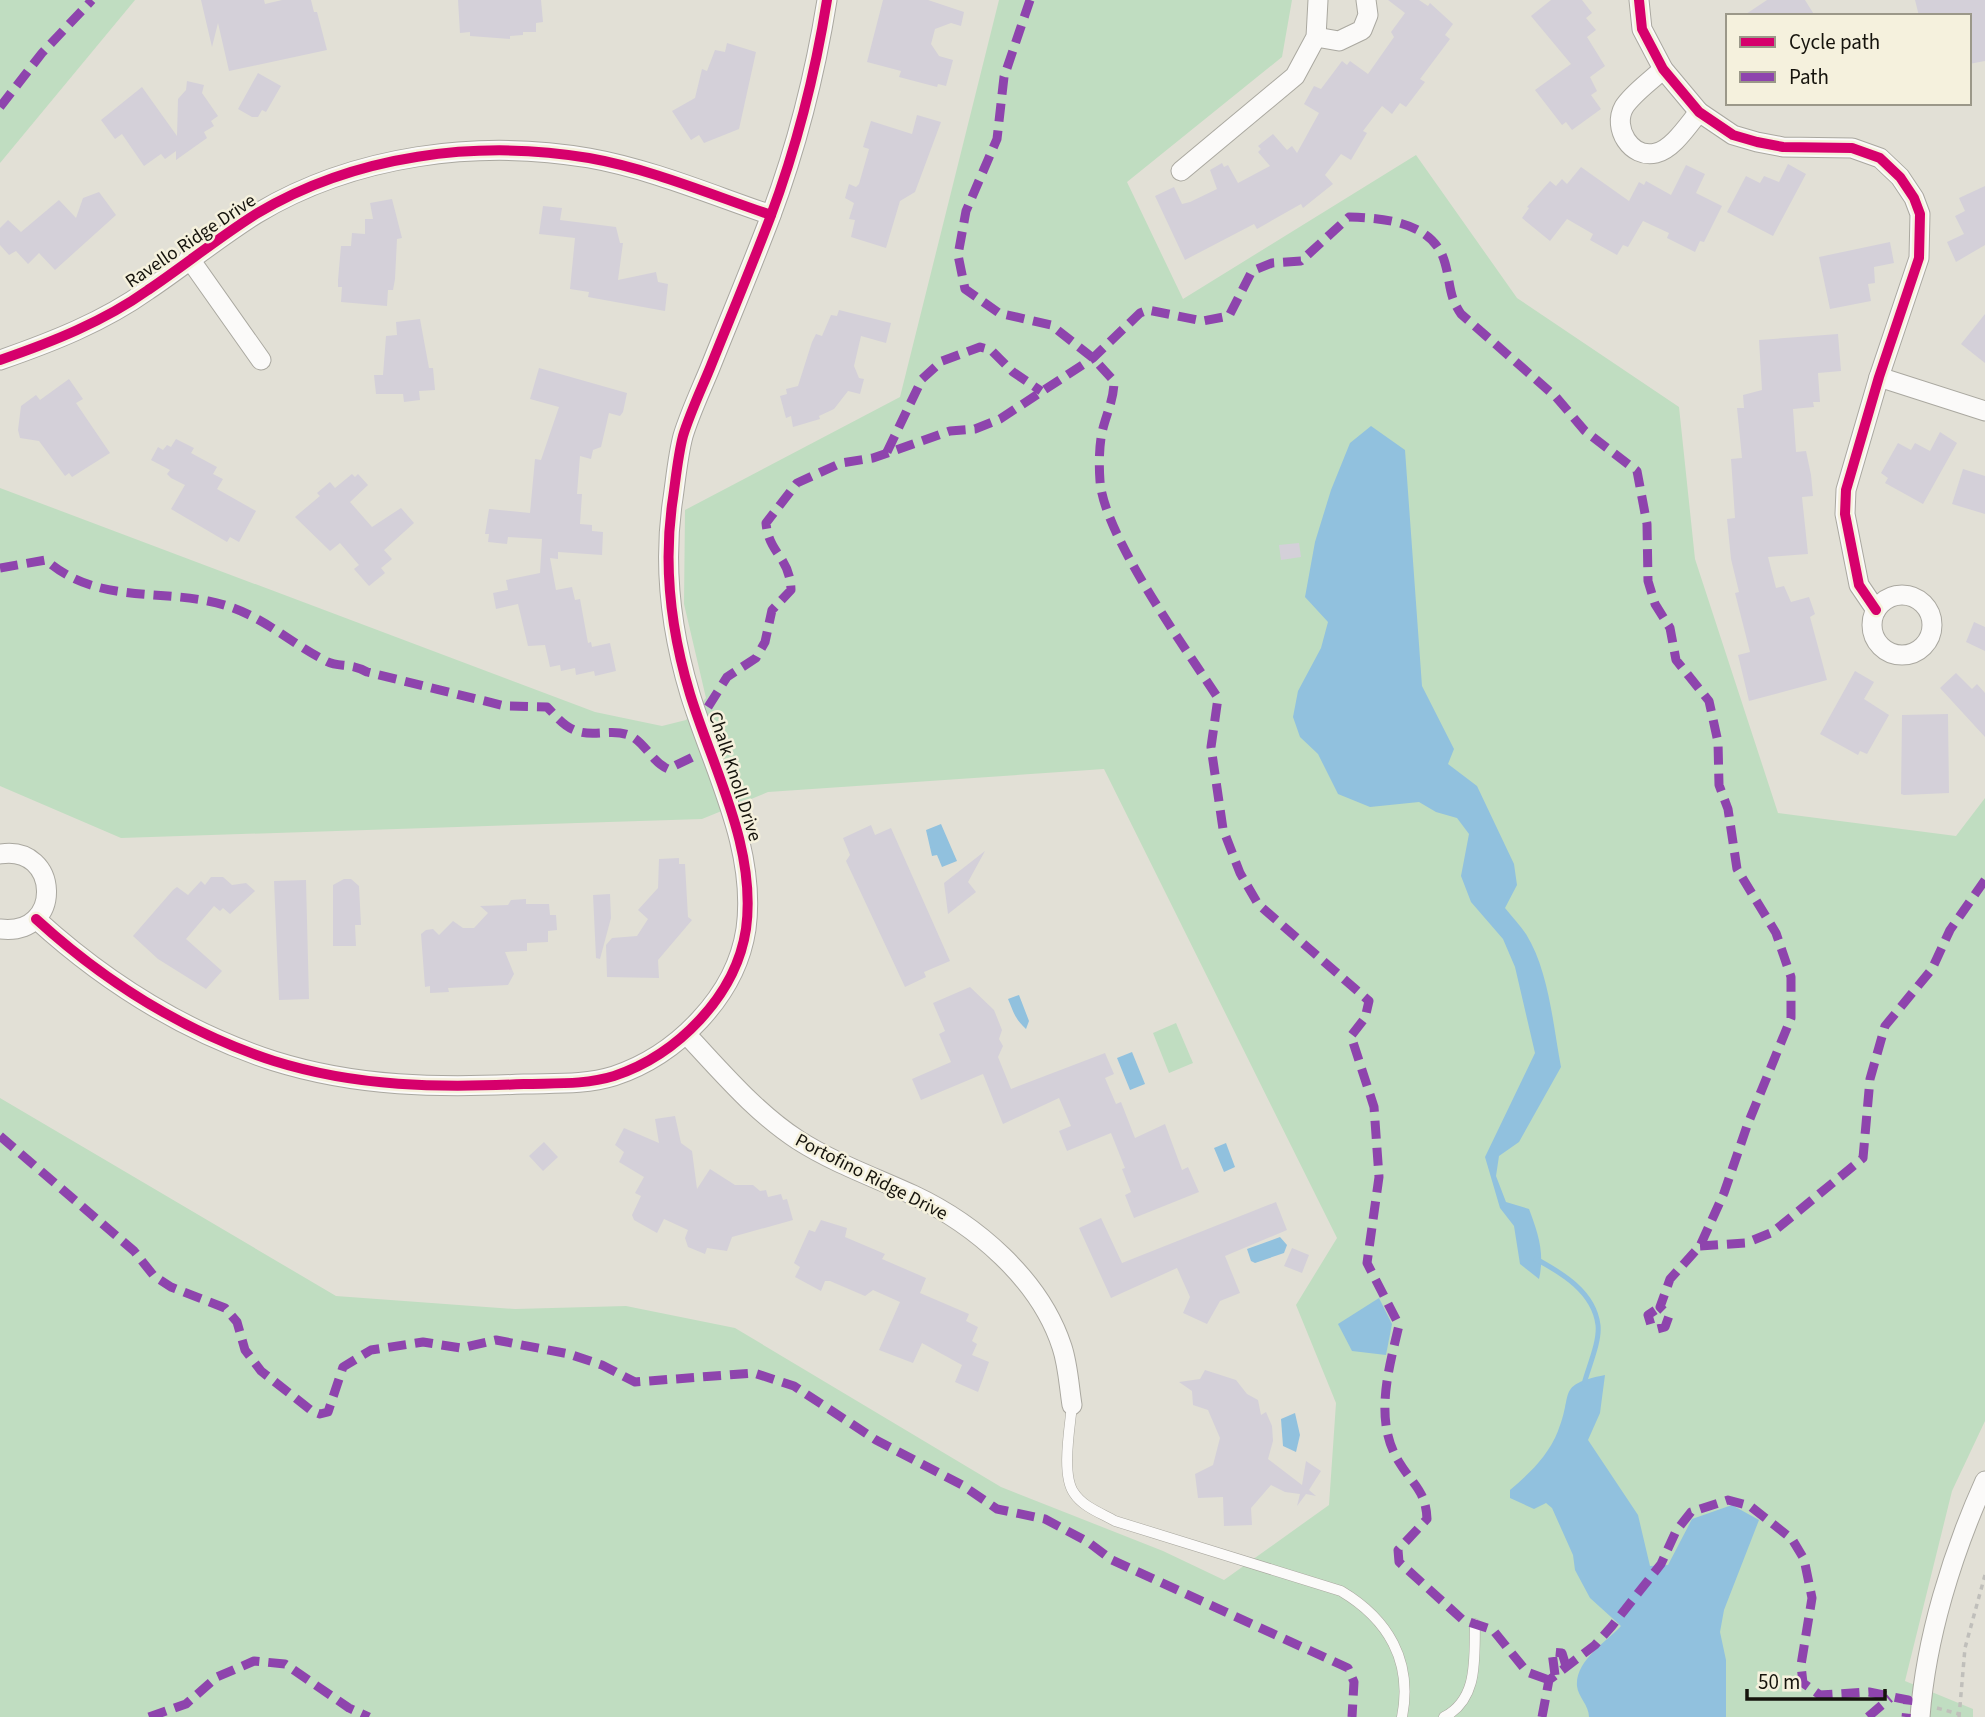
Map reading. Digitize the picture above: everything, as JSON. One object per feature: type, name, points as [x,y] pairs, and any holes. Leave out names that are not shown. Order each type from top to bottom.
[{"type":"street","name":"Chalk Knoll Drive","points":[[36,919],[84,961],[184,1023],[275,1061],[336,1078],[440,1088],[584,1082],[612,1076],[659,1054],[686,1034],[712,1004],[735,969],[746,928],[747,906],[740,843],[691,694],[676,634],[669,563],[672,502],[683,437],[771,215],[806,113],[827,0]]},
{"type":"street","points":[[1181,170],[1295,76],[1316,37],[1318,0]]},
{"type":"street","points":[[1316,37],[1339,41],[1362,30],[1368,15],[1366,0]]},
{"type":"street","points":[[1639,0],[1642,29],[1663,69],[1699,112],[1733,135],[1757,142],[1783,147],[1852,148],[1880,159],[1907,187],[1920,214],[1919,258],[1852,460],[1846,490],[1845,514],[1859,585],[1876,610]]},
{"type":"street","points":[[1663,69],[1625,105],[1619,118],[1621,131],[1628,144],[1642,152],[1656,153],[1670,145],[1699,112]]},
{"type":"street","name":"Ravello Ridge Drive","points":[[0,360],[68,335],[111,313],[260,212],[305,190],[353,172],[405,159],[449,153],[506,151],[590,158],[640,170],[771,215]]},
{"type":"street","points":[[189,258],[261,360]]},
{"type":"street","points":[[1879,377],[1985,411]]},
{"type":"street","points":[[0,854],[22,855],[41,871],[47,896],[36,919],[14,930],[0,929]]},
{"type":"street","name":"Portofino Ridge Drive","points":[[686,1034],[742,1094],[796,1139],[831,1160],[936,1206],[993,1248],[1030,1288],[1051,1322],[1062,1347],[1072,1405]]},
{"type":"street","points":[[1926,1712],[1940,1608],[1984,1488]]},
{"type":"lane","points":[[1072,1405],[1067,1460],[1072,1491],[1084,1504],[1115,1521],[1341,1591],[1365,1605],[1384,1624],[1398,1654],[1405,1681],[1402,1717]]},
{"type":"lane","points":[[1444,1717],[1455,1711],[1472,1687],[1475,1624]]},
{"type":"path","points":[[1926,1712],[1959,1716],[1965,1648],[1985,1575]]},
{"type":"green space","points":[[0,0],[135,0],[0,163]]},
{"type":"green space","points":[[999,0],[1292,0],[1282,57],[1127,182],[1183,299],[1416,155],[1517,298],[1679,407],[1695,559],[1778,813],[1956,836],[1985,798],[1985,1421],[1952,1491],[1905,1681],[1973,1709],[1973,1717],[0,1717],[0,1098],[336,1296],[515,1309],[626,1306],[735,1328],[1001,1487],[1163,1551],[1224,1580],[1329,1505],[1336,1403],[1296,1305],[1337,1238],[1104,769],[768,792],[702,819],[121,838],[0,786],[0,488],[595,712],[662,726],[686,720],[706,698],[684,604],[685,510],[900,397]]},
{"type":"green space","points":[[1176,1023],[1193,1063],[1169,1073],[1153,1033]]},
{"type":"water","points":[[1371,426],[1405,450],[1422,686],[1454,749],[1448,764],[1477,786],[1514,864],[1517,885],[1505,908],[1524,931],[1534,949],[1549,999],[1561,1067],[1519,1142],[1499,1156],[1496,1176],[1506,1202],[1529,1209],[1541,1252],[1539,1279],[1520,1264],[1514,1226],[1500,1208],[1485,1157],[1535,1053],[1515,967],[1503,939],[1471,902],[1461,876],[1469,834],[1457,818],[1436,812],[1419,802],[1370,807],[1338,794],[1318,754],[1300,737],[1293,717],[1298,691],[1321,648],[1328,622],[1305,597],[1315,542],[1331,490],[1350,443]]},
{"type":"water","points":[[941,824],[957,861],[942,867],[937,855],[932,856],[926,830]]},
{"type":"water","points":[[1019,995],[1029,1021],[1026,1029],[1017,1019],[1008,999]]},
{"type":"water","points":[[1132,1052],[1145,1084],[1130,1090],[1117,1058]]},
{"type":"water","points":[[1226,1143],[1235,1167],[1224,1172],[1214,1148]]},
{"type":"water","points":[[1280,1237],[1287,1245],[1284,1253],[1255,1263],[1251,1261],[1247,1249]]},
{"type":"water","points":[[1379,1298],[1392,1324],[1386,1355],[1352,1351],[1338,1324]]},
{"type":"water","points":[[1605,1375],[1600,1413],[1588,1440],[1638,1515],[1650,1566],[1668,1565],[1692,1519],[1732,1505],[1759,1520],[1724,1610],[1720,1632],[1726,1660],[1726,1717],[1589,1717],[1577,1686],[1581,1668],[1600,1645],[1621,1626],[1590,1598],[1575,1570],[1573,1555],[1552,1508],[1546,1503],[1534,1509],[1510,1498],[1510,1490],[1549,1448],[1563,1418],[1572,1387]]},
{"type":"water","points":[[1295,1413],[1300,1435],[1296,1452],[1283,1446],[1281,1419]]},
{"type":"building","points":[[201,0],[264,0],[265,4],[282,0],[311,0],[327,50],[229,71],[218,23],[212,47]]},
{"type":"building","points":[[458,0],[541,0],[543,22],[536,23],[536,32],[523,32],[523,35],[510,36],[510,39],[470,36],[470,32],[460,33]]},
{"type":"building","points":[[883,0],[928,0],[964,12],[961,26],[951,23],[935,29],[931,44],[939,56],[953,60],[946,86],[938,84],[937,87],[899,77],[901,71],[867,62]]},
{"type":"building","points":[[1388,0],[1419,0],[1428,6],[1430,3],[1453,24],[1445,35],[1450,39],[1420,79],[1425,82],[1406,107],[1400,103],[1392,114],[1382,106],[1363,131],[1367,133],[1351,160],[1341,154],[1325,175],[1333,184],[1303,208],[1301,204],[1257,229],[1254,224],[1185,260],[1155,196],[1174,187],[1182,204],[1217,189],[1210,170],[1222,163],[1224,167],[1228,165],[1238,183],[1270,166],[1258,152],[1261,149],[1258,146],[1273,134],[1287,150],[1292,146],[1297,153],[1319,113],[1304,104],[1314,86],[1321,89],[1342,61],[1347,65],[1350,61],[1368,74],[1394,37],[1391,32],[1405,13]]},
{"type":"building","points":[[1551,0],[1582,0],[1592,13],[1586,18],[1596,30],[1587,37],[1605,66],[1590,77],[1597,91],[1591,95],[1601,109],[1572,130],[1566,122],[1562,125],[1535,90],[1571,64],[1531,16]]},
{"type":"building","points":[[1767,0],[1805,0],[1814,14],[1746,14]]},
{"type":"building","points":[[1915,0],[1985,0],[1985,61],[1971,64],[1971,14],[1918,14]]},
{"type":"building","points":[[727,43],[756,52],[739,129],[704,143],[699,135],[691,140],[672,111],[695,98],[702,69],[707,71],[715,50],[725,52]]},
{"type":"building","points":[[258,73],[281,86],[266,112],[262,110],[258,117],[252,117],[238,109]]},
{"type":"building","points":[[187,81],[204,85],[202,93],[218,116],[211,121],[214,126],[204,132],[207,138],[176,160],[176,151],[165,159],[161,154],[144,166],[122,134],[115,139],[101,120],[142,87],[177,136],[178,99],[186,90]]},
{"type":"building","points":[[917,115],[941,122],[915,192],[900,201],[886,248],[851,237],[855,220],[849,219],[854,203],[845,198],[849,184],[856,187],[859,184],[869,149],[863,147],[871,121],[912,134]]},
{"type":"building","points":[[1788,164],[1806,174],[1773,236],[1727,212],[1746,176],[1760,183],[1764,176],[1779,182]]},
{"type":"building","points":[[1686,165],[1705,174],[1696,193],[1722,206],[1704,242],[1700,241],[1695,252],[1667,238],[1669,233],[1643,221],[1628,247],[1623,245],[1617,255],[1590,240],[1593,234],[1567,219],[1550,241],[1522,218],[1529,208],[1527,207],[1550,181],[1556,186],[1562,179],[1567,184],[1581,167],[1629,201],[1639,182],[1644,185],[1646,181],[1671,195]]},
{"type":"building","points":[[1985,186],[1985,245],[1956,262],[1947,242],[1964,234],[1955,216],[1965,211],[1959,198]]},
{"type":"building","points":[[99,192],[116,215],[55,270],[39,253],[28,264],[16,251],[9,255],[0,245],[0,228],[8,220],[21,232],[59,200],[76,218],[83,198]]},
{"type":"building","points":[[392,199],[402,238],[397,239],[395,279],[393,290],[388,290],[387,306],[341,302],[342,287],[338,287],[338,280],[341,246],[351,246],[352,233],[365,234],[365,219],[373,219],[370,203]]},
{"type":"building","points":[[543,206],[562,208],[560,220],[616,227],[620,243],[623,243],[618,280],[656,272],[658,282],[668,284],[665,311],[588,297],[589,292],[570,289],[575,238],[539,234]]},
{"type":"building","points":[[1890,242],[1894,263],[1874,267],[1875,283],[1868,284],[1871,301],[1830,309],[1819,257]]},
{"type":"building","points":[[839,310],[891,323],[886,343],[861,336],[854,366],[859,378],[864,379],[860,394],[848,391],[834,409],[819,416],[820,419],[793,427],[791,416],[786,418],[780,396],[787,394],[786,389],[798,386],[816,334],[822,336],[831,315],[837,316]]},
{"type":"building","points":[[1985,314],[1985,363],[1961,344]]},
{"type":"building","points":[[420,319],[429,368],[433,368],[435,390],[419,391],[420,400],[404,402],[403,394],[376,394],[374,375],[383,375],[386,336],[397,335],[396,322]]},
{"type":"building","points":[[1838,334],[1841,371],[1818,373],[1820,402],[1813,402],[1814,407],[1793,409],[1796,452],[1806,451],[1811,475],[1813,496],[1802,497],[1808,554],[1768,557],[1776,588],[1784,586],[1791,602],[1809,597],[1815,614],[1810,617],[1827,680],[1749,701],[1738,655],[1750,652],[1735,593],[1739,592],[1731,559],[1727,519],[1735,518],[1731,459],[1742,458],[1737,408],[1744,408],[1743,395],[1762,390],[1759,340]]},
{"type":"building","points":[[539,368],[627,393],[620,416],[609,413],[601,447],[593,450],[591,459],[580,456],[577,494],[582,494],[580,524],[592,525],[592,531],[603,532],[602,555],[558,552],[558,559],[550,558],[556,590],[572,587],[575,600],[580,599],[588,643],[591,642],[592,647],[610,643],[616,671],[595,676],[594,671],[576,675],[575,668],[561,671],[560,665],[550,667],[545,645],[528,646],[518,604],[496,609],[493,593],[508,590],[506,580],[540,573],[542,539],[508,537],[507,544],[488,542],[489,534],[485,534],[489,509],[530,513],[535,459],[541,460],[559,407],[530,399]]},
{"type":"building","points":[[69,379],[83,399],[76,403],[110,453],[72,477],[69,473],[65,476],[39,441],[20,438],[18,430],[21,406],[36,395],[40,400]]},
{"type":"building","points":[[1940,432],[1957,443],[1923,504],[1885,483],[1888,478],[1881,473],[1898,443],[1911,450],[1915,443],[1930,451]]},
{"type":"building","points":[[176,439],[194,448],[191,453],[217,467],[213,474],[223,479],[217,489],[256,511],[239,542],[230,537],[227,542],[171,509],[185,485],[167,474],[170,470],[151,460],[158,447],[163,450],[167,445],[171,447]]},
{"type":"building","points":[[1963,469],[1985,476],[1985,514],[1952,504]]},
{"type":"building","points":[[352,474],[355,477],[358,474],[368,485],[350,502],[372,527],[401,508],[414,523],[384,550],[392,559],[381,568],[385,573],[369,586],[354,569],[359,565],[340,543],[330,551],[295,517],[320,496],[317,493],[330,482],[335,488]]},
{"type":"building","points":[[1299,543],[1301,557],[1281,560],[1279,545]]},
{"type":"building","points":[[1974,622],[1985,627],[1985,651],[1966,642]]},
{"type":"building","points":[[1855,671],[1874,682],[1864,699],[1889,715],[1867,754],[1860,751],[1858,755],[1820,734]]},
{"type":"building","points":[[1956,673],[1972,689],[1977,684],[1985,693],[1985,737],[1940,688]]},
{"type":"building","points":[[1948,714],[1949,793],[1901,794],[1902,715]]},
{"type":"building","points":[[871,825],[875,835],[891,828],[950,961],[924,972],[926,977],[905,987],[846,861],[850,855],[843,838]]},
{"type":"building","points":[[985,851],[968,882],[976,892],[948,914],[944,883]]},
{"type":"building","points":[[679,858],[679,864],[685,864],[688,917],[692,920],[658,960],[659,978],[607,977],[606,945],[612,938],[637,936],[648,919],[638,910],[658,888],[659,859]]},
{"type":"building","points":[[211,877],[223,877],[232,885],[246,883],[255,891],[230,914],[223,908],[220,911],[214,906],[186,939],[222,971],[206,989],[158,959],[133,936],[173,890],[177,887],[188,895],[201,881],[205,885]]},
{"type":"building","points":[[344,879],[351,879],[359,886],[361,925],[355,925],[356,946],[333,946],[333,885]]},
{"type":"building","points":[[306,880],[309,999],[279,1000],[274,881]]},
{"type":"building","points":[[610,894],[611,918],[600,959],[596,958],[593,895]]},
{"type":"building","points":[[526,899],[526,904],[549,904],[550,915],[556,915],[557,930],[548,931],[548,942],[527,943],[527,951],[505,952],[514,974],[508,985],[448,988],[449,992],[430,993],[430,986],[425,987],[421,934],[433,929],[439,935],[453,921],[463,928],[474,928],[488,913],[480,906],[508,905],[511,900]]},
{"type":"building","points":[[970,987],[994,1010],[1002,1030],[999,1039],[1003,1046],[998,1057],[1011,1089],[1105,1053],[1114,1074],[1105,1078],[1116,1104],[1121,1102],[1135,1138],[1165,1124],[1182,1170],[1188,1167],[1199,1192],[1134,1218],[1125,1195],[1131,1192],[1122,1169],[1125,1168],[1111,1133],[1067,1151],[1059,1131],[1071,1126],[1059,1098],[1003,1124],[983,1074],[921,1100],[912,1079],[951,1062],[939,1034],[945,1031],[933,1003]]},
{"type":"building","points":[[675,1116],[681,1143],[692,1151],[697,1189],[710,1169],[735,1185],[753,1185],[760,1191],[766,1190],[768,1197],[781,1194],[783,1200],[787,1199],[793,1220],[732,1237],[727,1251],[707,1248],[705,1254],[688,1247],[685,1238],[688,1230],[664,1219],[657,1233],[634,1220],[632,1215],[641,1196],[635,1193],[644,1177],[619,1162],[624,1152],[615,1145],[624,1128],[659,1143],[655,1119]]},
{"type":"building","points":[[544,1142],[558,1157],[543,1171],[529,1156]]},
{"type":"building","points":[[1276,1202],[1287,1230],[1225,1256],[1240,1293],[1220,1301],[1207,1324],[1183,1313],[1190,1297],[1177,1268],[1111,1298],[1079,1228],[1101,1218],[1122,1263]]},
{"type":"building","points":[[821,1220],[847,1228],[845,1237],[885,1254],[882,1259],[926,1278],[920,1293],[969,1314],[966,1321],[978,1327],[972,1341],[977,1344],[972,1355],[989,1362],[978,1392],[955,1382],[962,1365],[922,1343],[913,1363],[879,1350],[900,1302],[873,1290],[865,1296],[830,1281],[825,1281],[821,1291],[795,1277],[800,1267],[794,1263],[809,1230],[815,1232]]},
{"type":"building","points":[[1292,1248],[1309,1255],[1302,1273],[1284,1266]]},
{"type":"building","points":[[1205,1370],[1236,1380],[1247,1394],[1258,1400],[1261,1415],[1266,1412],[1272,1426],[1273,1441],[1268,1459],[1302,1485],[1306,1461],[1321,1471],[1309,1490],[1316,1496],[1306,1494],[1297,1506],[1300,1494],[1285,1492],[1271,1485],[1251,1508],[1252,1525],[1224,1526],[1223,1497],[1198,1498],[1195,1474],[1213,1465],[1220,1438],[1208,1410],[1193,1405],[1192,1391],[1179,1382],[1200,1379]]},
{"type":"waterway","points":[[1536,1259],[1575,1285],[1595,1313],[1597,1339],[1584,1384]]},
{"type":"marked path","points":[[0,107],[42,53],[92,0]]},
{"type":"marked path","points":[[1030,0],[1004,77],[997,139],[966,211],[958,255],[965,289],[999,313],[1051,325],[1093,358],[1114,381],[1100,448],[1100,481],[1105,504],[1148,592],[1218,698],[1211,747],[1223,829],[1240,873],[1258,904],[1369,1001],[1365,1018],[1351,1036],[1374,1107],[1379,1177],[1367,1263],[1399,1325],[1386,1394],[1387,1429],[1399,1462],[1421,1495],[1427,1519],[1398,1550],[1399,1562],[1463,1620],[1493,1630],[1527,1672],[1549,1680]]},
{"type":"marked path","points":[[708,707],[727,677],[756,658],[765,642],[772,610],[791,590],[787,570],[771,542],[766,523],[797,483],[841,463],[873,458],[950,431],[975,429],[1000,419],[1093,358],[1140,313],[1148,310],[1203,321],[1229,316],[1252,271],[1272,263],[1301,261],[1349,217],[1392,221],[1419,231],[1439,249],[1452,295],[1461,314],[1556,397],[1585,431],[1637,471],[1647,524],[1648,581],[1655,604],[1670,628],[1676,660],[1709,701],[1718,742],[1719,785],[1728,809],[1737,869],[1776,933],[1791,977],[1791,1018],[1747,1126],[1724,1193],[1700,1246],[1670,1279],[1660,1307],[1669,1316],[1665,1327],[1657,1329],[1651,1325],[1648,1315],[1660,1307]]},
{"type":"marked path","points":[[887,452],[922,379],[942,361],[980,347],[991,350],[1013,372],[1041,391]]},
{"type":"marked path","points":[[0,568],[46,560],[64,573],[103,589],[187,598],[226,606],[256,619],[331,663],[505,706],[547,707],[564,724],[577,731],[631,736],[668,769],[699,754]]},
{"type":"marked path","points":[[1700,1246],[1746,1243],[1773,1232],[1863,1158],[1870,1079],[1885,1026],[1932,969],[1950,930],[1985,880]]},
{"type":"marked path","points":[[0,1136],[134,1251],[154,1276],[171,1287],[225,1308],[237,1322],[245,1350],[261,1371],[312,1411],[320,1414],[328,1412],[343,1367],[371,1350],[423,1342],[461,1348],[496,1340],[569,1354],[602,1365],[635,1382],[754,1373],[794,1386],[876,1440],[962,1485],[997,1509],[1045,1519],[1088,1542],[1112,1560],[1348,1668],[1354,1682],[1352,1717]]},
{"type":"marked path","points":[[1542,1717],[1549,1680],[1595,1645],[1612,1626],[1661,1564],[1676,1531],[1691,1512],[1728,1500],[1750,1506],[1792,1539],[1804,1559],[1812,1598],[1801,1665],[1803,1683],[1820,1695],[1869,1692],[1908,1700],[1906,1717]]},
{"type":"marked path","points":[[1555,1675],[1552,1652],[1562,1653],[1566,1666]]},
{"type":"marked path","points":[[149,1717],[186,1704],[217,1677],[254,1661],[285,1664],[349,1708],[369,1717]]},
{"type":"marked path","points":[[1868,1717],[1890,1698]]},
{"type":"cycle path","points":[[36,919],[118,984],[178,1020],[274,1061],[305,1070],[367,1081],[429,1085],[592,1081],[614,1076],[660,1054],[700,1020],[730,977],[740,954],[746,929],[748,899],[745,869],[731,809],[690,694],[678,646],[669,572],[670,522],[683,436],[763,237],[789,164],[811,83],[827,0]]},
{"type":"cycle path","points":[[1639,0],[1642,29],[1663,69],[1699,112],[1733,135],[1757,142],[1783,147],[1852,148],[1880,158],[1900,177],[1914,198],[1920,214],[1919,258],[1879,377],[1846,490],[1845,514],[1859,585],[1876,610]]},
{"type":"cycle path","points":[[0,360],[58,338],[113,312],[242,223],[294,194],[375,165],[418,157],[504,150],[589,158],[658,176],[771,215]]}]
